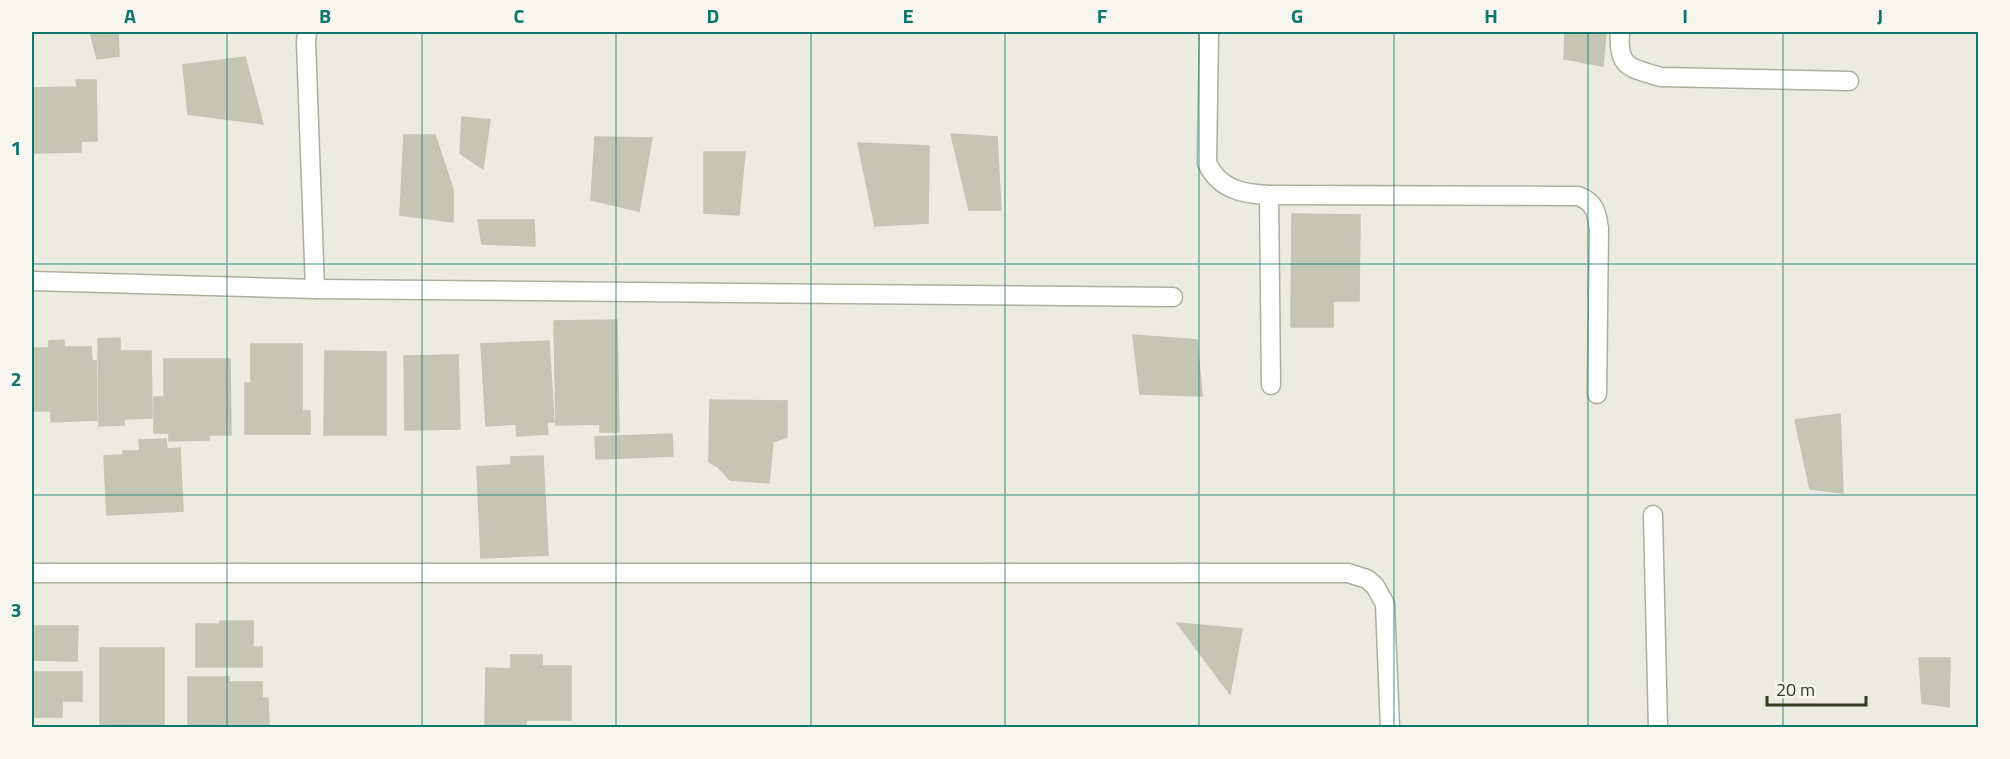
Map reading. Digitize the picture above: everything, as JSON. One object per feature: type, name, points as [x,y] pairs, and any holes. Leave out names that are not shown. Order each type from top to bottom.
[{"type":"street","points":[[307,32],[315,288]]},
{"type":"street","points":[[1209,32],[1207,163],[1212,175],[1231,188],[1269,195],[1578,196],[1594,205],[1599,229],[1597,394]]},
{"type":"street","points":[[1620,32],[1619,49],[1622,59],[1632,68],[1661,77],[1849,81]]},
{"type":"street","points":[[1269,195],[1271,385]]},
{"type":"street","points":[[32,281],[315,288],[1173,297]]},
{"type":"street","points":[[1653,515],[1658,728]]},
{"type":"street","points":[[32,573],[1348,573],[1367,579],[1375,586],[1385,604],[1389,726]]},
{"type":"building","points":[[90,32],[118,32],[119,56],[97,59]]},
{"type":"building","points":[[1565,32],[1606,32],[1603,66],[1564,59]]},
{"type":"building","points":[[245,57],[263,124],[188,114],[183,65]]},
{"type":"building","points":[[76,80],[96,80],[97,141],[81,141],[81,152],[32,153],[32,88],[77,87]]},
{"type":"building","points":[[462,117],[490,120],[483,169],[460,153]]},
{"type":"building","points":[[951,134],[997,137],[1001,210],[969,210]]},
{"type":"building","points":[[404,135],[435,135],[453,189],[453,222],[400,215]]},
{"type":"building","points":[[595,137],[652,138],[639,211],[591,200]]},
{"type":"building","points":[[858,143],[929,146],[928,223],[875,226]]},
{"type":"building","points":[[704,152],[745,152],[739,215],[704,213]]},
{"type":"building","points":[[1292,214],[1360,215],[1359,301],[1333,301],[1333,327],[1291,327]]},
{"type":"building","points":[[478,220],[534,220],[535,246],[482,244]]},
{"type":"building","points":[[617,320],[619,432],[600,432],[600,424],[556,425],[554,321]]},
{"type":"building","points":[[1133,335],[1197,340],[1202,396],[1140,394]]},
{"type":"building","points":[[120,338],[120,351],[151,351],[152,418],[124,419],[124,425],[99,426],[98,339]]},
{"type":"building","points":[[64,340],[64,347],[91,347],[92,361],[96,361],[97,420],[51,422],[51,411],[32,411],[32,348],[49,348],[49,341]]},
{"type":"building","points":[[549,341],[554,422],[547,422],[548,434],[517,436],[516,424],[486,426],[481,344]]},
{"type":"building","points":[[251,344],[302,344],[302,411],[310,411],[310,434],[245,434],[245,383],[251,383]]},
{"type":"building","points":[[325,351],[386,352],[386,435],[324,435]]},
{"type":"building","points":[[458,355],[460,429],[405,430],[404,356]]},
{"type":"building","points":[[164,359],[230,359],[231,435],[209,435],[209,440],[169,441],[169,433],[154,433],[154,397],[164,397]]},
{"type":"building","points":[[710,400],[787,401],[787,437],[773,442],[769,483],[730,480],[718,467],[709,462]]},
{"type":"building","points":[[1840,414],[1843,493],[1810,489],[1795,420]]},
{"type":"building","points":[[672,434],[673,456],[596,459],[595,437]]},
{"type":"building","points":[[166,439],[167,449],[180,448],[183,511],[107,515],[104,456],[123,455],[123,451],[140,451],[139,440]]},
{"type":"building","points":[[543,456],[548,555],[481,558],[477,467],[511,465],[511,457]]},
{"type":"building","points":[[220,621],[253,621],[253,647],[262,647],[262,667],[196,667],[196,624],[220,624]]},
{"type":"building","points":[[1177,623],[1242,629],[1230,694]]},
{"type":"building","points":[[32,626],[78,626],[77,661],[32,660]]},
{"type":"building","points":[[100,648],[164,648],[164,725],[100,724]]},
{"type":"building","points":[[511,655],[542,655],[542,666],[571,666],[571,720],[526,720],[526,728],[485,728],[486,668],[511,669]]},
{"type":"building","points":[[1919,658],[1950,658],[1949,707],[1922,703]]},
{"type":"building","points":[[32,672],[82,672],[82,701],[62,701],[62,717],[32,717]]},
{"type":"building","points":[[188,677],[229,677],[229,682],[262,682],[262,698],[268,698],[269,724],[219,724],[219,728],[188,728]]}]
